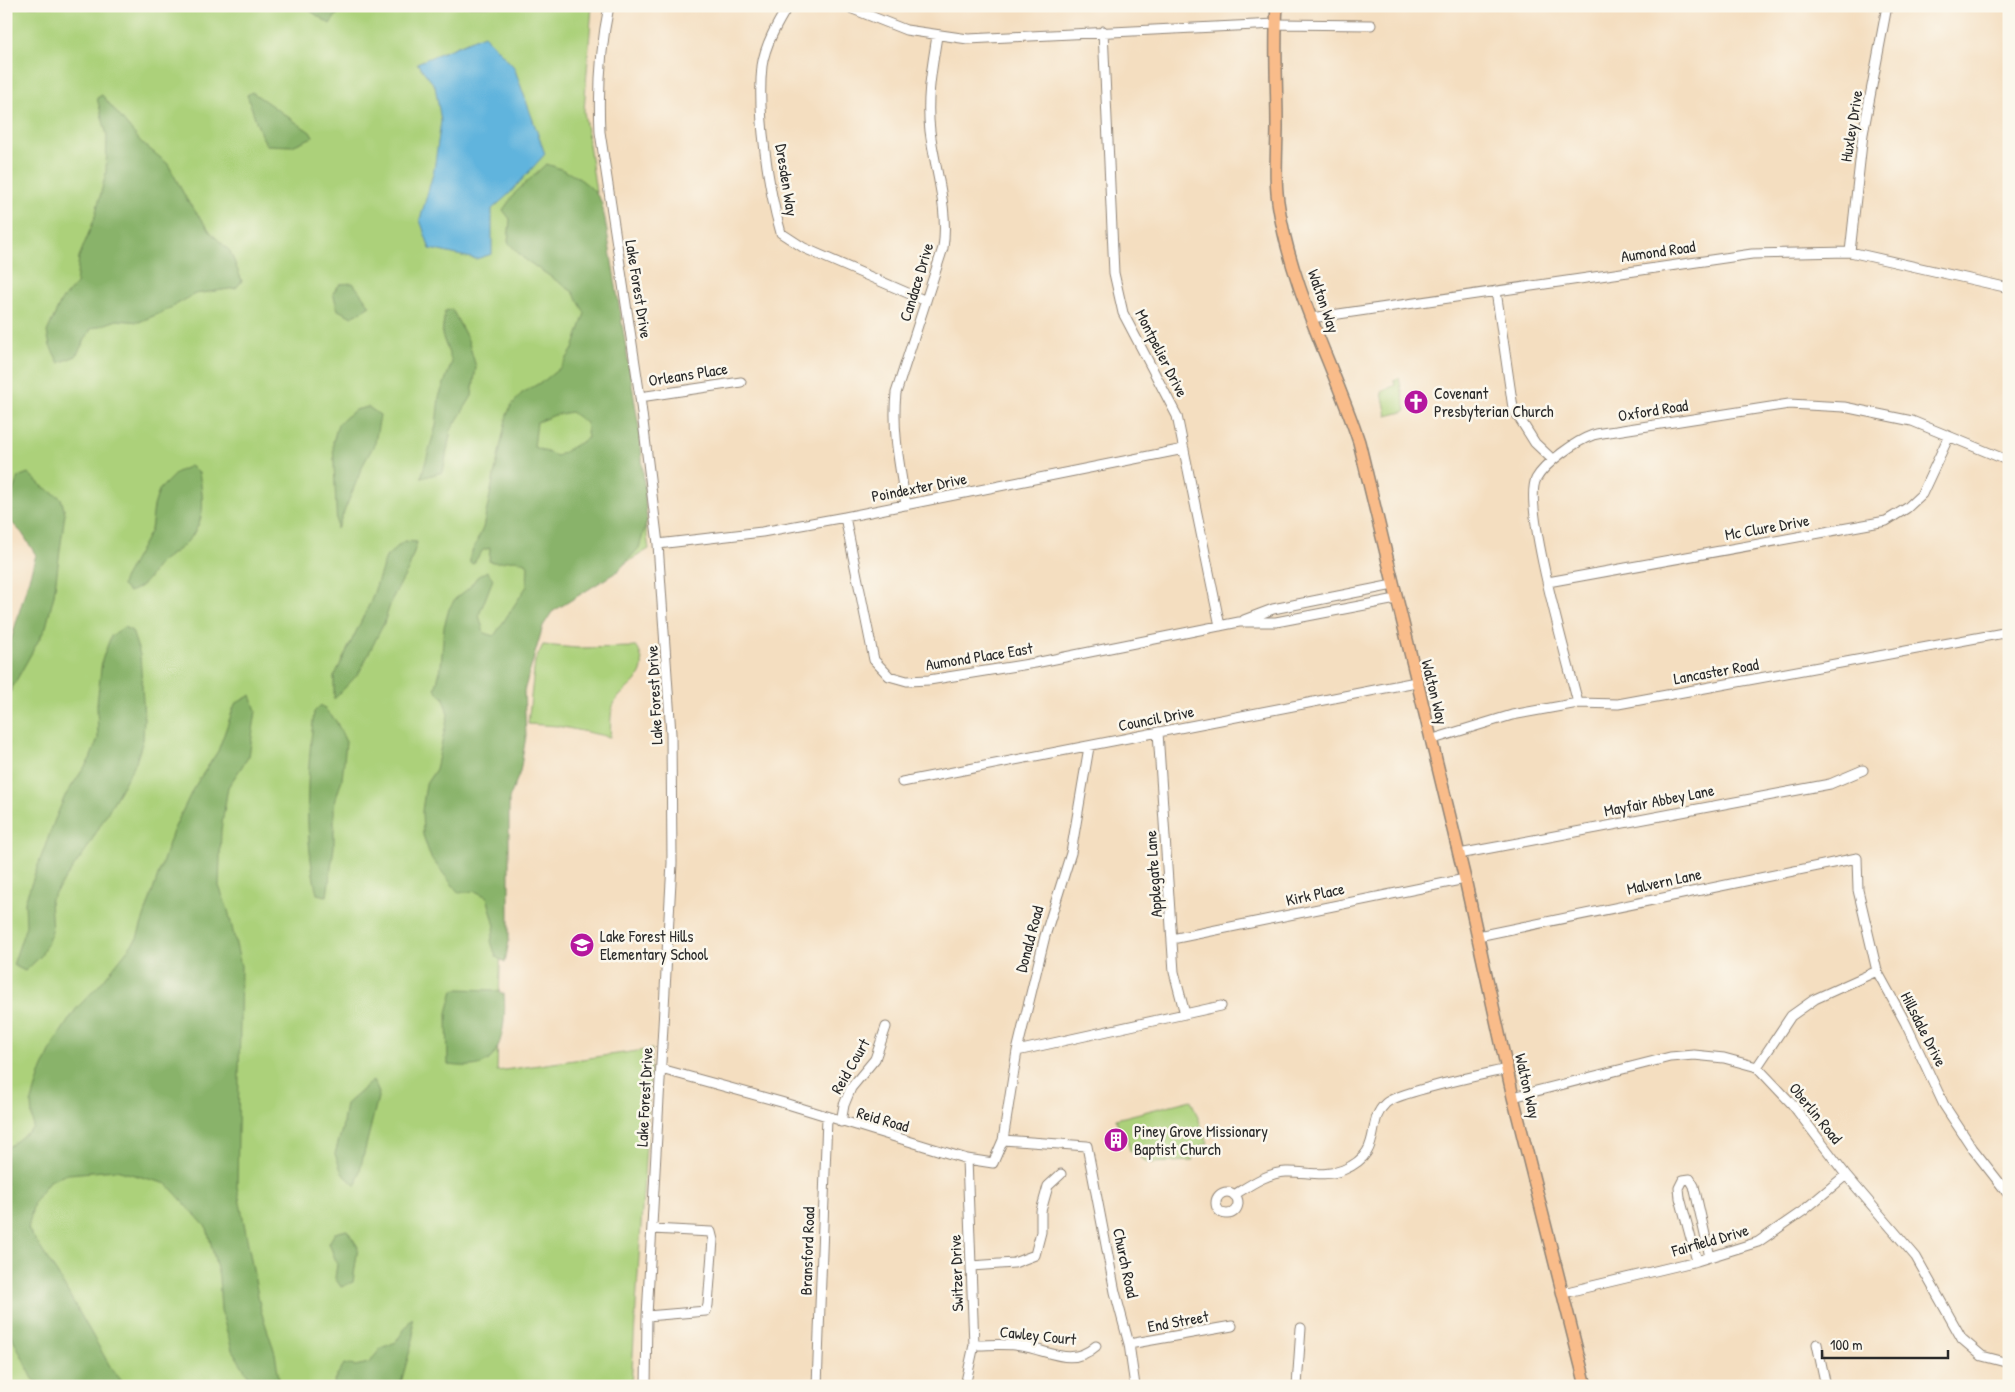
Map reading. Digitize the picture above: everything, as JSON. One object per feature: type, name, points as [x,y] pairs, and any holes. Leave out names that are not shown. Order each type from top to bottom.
[{"type":"main road","name":"Walton Way","points":[[1277,6],[1275,165],[1279,208],[1289,250],[1311,318],[1347,405],[1359,442],[1465,879],[1513,1096],[1586,1386]]},
{"type":"street","name":"Lake Forest Drive","points":[[609,6],[602,42],[598,87],[600,132],[640,397],[658,544],[669,686],[673,801],[661,1069],[646,1316],[646,1386]]},
{"type":"street","name":"Dresden Way","points":[[788,6],[775,27],[762,64],[761,98],[765,141],[771,190],[781,233],[804,248],[926,301]]},
{"type":"street","points":[[845,6],[906,30],[968,39],[1276,24],[1371,25]]},
{"type":"street","name":"Huxley Drive","points":[[1850,252],[1863,134],[1887,6]]},
{"type":"street","name":"Montpelier Drive","points":[[1103,31],[1114,273],[1124,313],[1177,416],[1220,626]]},
{"type":"street","name":"Candace Drive","points":[[906,504],[896,446],[894,414],[896,393],[943,248],[946,228],[930,130],[927,97],[937,36]]},
{"type":"street","name":"Aumond Road","points":[[1311,318],[1752,254],[1850,252],[2009,288]]},
{"type":"street","points":[[1496,291],[1513,408],[1535,443],[1553,460]]},
{"type":"street","name":"Orleans Place","points":[[640,397],[741,382]]},
{"type":"street","name":"Oxford Road","points":[[1578,703],[1548,582],[1532,500],[1536,480],[1553,460],[1593,435],[1789,404],[1844,407],[1912,421],[2009,462]]},
{"type":"street","name":"Mc Clure Drive","points":[[1548,582],[1886,520],[1907,508],[1922,494],[1948,436]]},
{"type":"street","name":"Poindexter Drive","points":[[658,544],[762,532],[1184,449]]},
{"type":"street","name":"Aumond Place East","points":[[845,517],[874,660],[889,676],[907,681],[963,676],[1220,626],[1239,622],[1273,608],[1393,585]]},
{"type":"street","name":"Aumond Place East","points":[[1239,622],[1276,622],[1396,599]]},
{"type":"street","name":"Lancaster Road","points":[[1430,740],[1512,715],[1578,703],[1618,704],[2009,632]]},
{"type":"street","name":"Council Drive","points":[[902,782],[1011,759],[1089,747],[1416,682]]},
{"type":"street","name":"Applegate Lane","points":[[1158,732],[1174,972],[1185,1014]]},
{"type":"street","name":"Donald Road","points":[[1003,1140],[1017,1051],[1045,936],[1071,853],[1089,747]]},
{"type":"street","name":"Mayfair Abbey Lane","points":[[1459,854],[1830,784],[1864,770]]},
{"type":"street","name":"Malvern Lane","points":[[1478,936],[1857,858]]},
{"type":"street","name":"Hillsdale Drive","points":[[1857,858],[1863,914],[1877,971],[1905,1022],[1944,1105],[1973,1148],[2009,1195]]},
{"type":"street","name":"Kirk Place","points":[[1172,939],[1465,879]]},
{"type":"street","points":[[1513,1096],[1670,1057],[1709,1056],[1757,1067],[1791,1016],[1815,999],[1877,971]]},
{"type":"street","points":[[1017,1051],[1221,1006]]},
{"type":"street","name":"Reid Court","points":[[841,1122],[844,1106],[851,1088],[875,1059],[886,1026]]},
{"type":"street","name":"Oberlin Road","points":[[1757,1067],[1792,1104],[1846,1175],[1916,1257],[1962,1339],[1982,1356],[2009,1363]]},
{"type":"street","name":"Reid Road","points":[[661,1069],[781,1102],[827,1118],[967,1158],[993,1163],[1003,1140]]},
{"type":"street","points":[[1234,1195],[1262,1178],[1278,1173],[1322,1175],[1341,1171],[1361,1160],[1371,1147],[1379,1113],[1386,1102],[1446,1083],[1507,1069]]},
{"type":"street","name":"Bransford Road","points":[[817,1386],[827,1118]]},
{"type":"street","name":"Church Road","points":[[1003,1140],[1087,1146],[1115,1292],[1129,1344],[1135,1386]]},
{"type":"street","name":"Switzer Drive","points":[[965,1386],[974,1345],[967,1158]]},
{"type":"street","points":[[971,1266],[1014,1263],[1035,1255],[1041,1232],[1041,1211],[1048,1186],[1061,1174]]},
{"type":"street","name":"Fairfield Drive","points":[[1562,1293],[1697,1261],[1758,1242],[1803,1210],[1846,1175]]},
{"type":"street","points":[[1697,1261],[1680,1198],[1679,1188],[1683,1180],[1690,1179],[1694,1186],[1710,1257]]},
{"type":"street","points":[[646,1316],[706,1311],[713,1240],[711,1232],[652,1229]]},
{"type":"street","name":"End Street","points":[[1129,1344],[1232,1326]]},
{"type":"street","points":[[1297,1386],[1301,1328]]},
{"type":"street","points":[[1817,1344],[1826,1386]]},
{"type":"street","name":"Cawley Court","points":[[974,1345],[1023,1346],[1046,1354],[1071,1357],[1086,1355],[1096,1346]]},
{"type":"green space","points":[[6,6],[592,6],[584,111],[649,549],[510,632],[497,1071],[652,1049],[631,1386],[6,1386],[6,677],[49,545],[6,505]]},
{"type":"green space","points":[[303,6],[343,6],[330,24]]},
{"type":"green space","points":[[252,92],[310,132],[313,137],[292,146],[267,145],[261,135],[247,95]]},
{"type":"green space","points":[[102,95],[141,142],[168,164],[187,200],[212,234],[230,251],[242,281],[236,288],[195,294],[163,312],[139,322],[117,320],[91,329],[76,356],[59,363],[50,346],[47,332],[61,301],[76,284],[79,257],[94,220],[106,173],[107,136],[97,98]]},
{"type":"green space","points":[[546,164],[561,169],[583,181],[601,201],[640,434],[647,521],[639,548],[618,571],[552,612],[543,626],[524,691],[526,736],[520,772],[509,799],[509,941],[505,962],[496,957],[491,941],[495,926],[487,897],[475,891],[459,893],[431,858],[423,835],[422,811],[426,784],[436,769],[448,715],[444,698],[435,690],[441,667],[444,627],[449,609],[455,599],[469,588],[477,577],[487,571],[493,579],[479,615],[484,633],[494,636],[527,586],[528,565],[517,560],[489,561],[490,548],[483,550],[473,564],[470,563],[470,556],[483,528],[507,415],[511,406],[522,393],[545,380],[561,367],[573,349],[585,313],[573,292],[523,258],[508,242],[510,219],[503,210],[515,193]],"holes":[[[571,412],[586,423],[588,438],[557,456],[534,447],[537,422],[555,415]]]},
{"type":"green space","points":[[353,283],[370,306],[352,317],[338,310],[333,293],[340,284]]},
{"type":"green space","points":[[452,309],[468,340],[476,367],[472,396],[451,430],[443,472],[421,478],[436,426],[439,397],[452,362],[442,335],[445,311]]},
{"type":"green space","points":[[1399,378],[1406,411],[1387,416],[1382,392],[1395,385],[1394,380]]},
{"type":"green space","points":[[368,407],[380,415],[375,443],[364,463],[337,529],[333,442],[338,424],[355,410]]},
{"type":"green space","points":[[190,466],[199,473],[202,493],[202,511],[197,528],[184,545],[162,561],[145,583],[129,592],[122,586],[123,581],[151,530],[154,506],[159,490],[177,472]]},
{"type":"green space","points":[[28,473],[42,486],[61,498],[65,513],[54,595],[46,627],[6,699],[6,657],[36,555],[22,533],[6,517],[6,510],[18,477]]},
{"type":"green space","points":[[404,541],[417,542],[409,568],[392,599],[384,623],[359,673],[334,699],[334,677],[371,601],[386,557]]},
{"type":"green space","points":[[124,627],[132,631],[140,655],[144,718],[143,740],[136,762],[88,847],[50,900],[52,932],[41,956],[25,971],[13,965],[26,926],[25,901],[65,796],[90,759],[98,738],[97,704],[102,660],[111,636]]},
{"type":"green space","points":[[543,645],[577,648],[637,647],[642,658],[640,675],[617,699],[613,706],[610,737],[558,726],[528,724],[535,661]]},
{"type":"green space","points":[[251,695],[256,711],[249,756],[228,787],[221,830],[219,886],[228,910],[241,966],[237,1187],[261,1311],[275,1353],[280,1386],[255,1386],[232,1350],[221,1310],[219,1277],[207,1228],[167,1184],[116,1170],[68,1174],[49,1181],[34,1202],[28,1229],[58,1275],[111,1368],[126,1386],[43,1386],[33,1379],[6,1324],[6,1149],[33,1128],[31,1104],[40,1074],[55,1041],[76,1009],[101,983],[137,938],[173,831],[193,789],[218,751],[235,704]]},
{"type":"green space","points":[[321,705],[336,721],[346,742],[342,779],[334,805],[334,847],[327,896],[317,894],[308,826],[308,780],[314,712]]},
{"type":"green space","points":[[453,990],[493,990],[504,994],[505,1012],[500,1042],[491,1058],[480,1065],[448,1065],[447,1013]]},
{"type":"green space","points":[[373,1080],[379,1093],[356,1186],[342,1173],[335,1154],[346,1104]]},
{"type":"green space","points":[[1191,1100],[1208,1143],[1194,1149],[1192,1161],[1149,1163],[1130,1151],[1126,1135],[1120,1136],[1116,1119]]},
{"type":"green space","points":[[347,1230],[358,1247],[353,1282],[341,1287],[335,1278],[337,1264],[329,1243],[335,1233]]},
{"type":"green space","points":[[412,1318],[414,1336],[400,1386],[335,1386],[334,1381],[344,1364],[355,1366],[369,1363],[381,1348],[396,1342]]},
{"type":"water","points":[[484,35],[514,67],[545,154],[509,194],[492,209],[492,254],[476,259],[430,249],[420,220],[434,170],[441,121],[435,86],[417,63]]},
{"type":"place","name":"Covenant Presbyterian Church","points":[[1416,402]]},
{"type":"place","name":"Lake Forest Hills Elementary School","points":[[582,945]]},
{"type":"place","name":"Piney Grove Missionary Baptist Church","points":[[1116,1140]]}]
